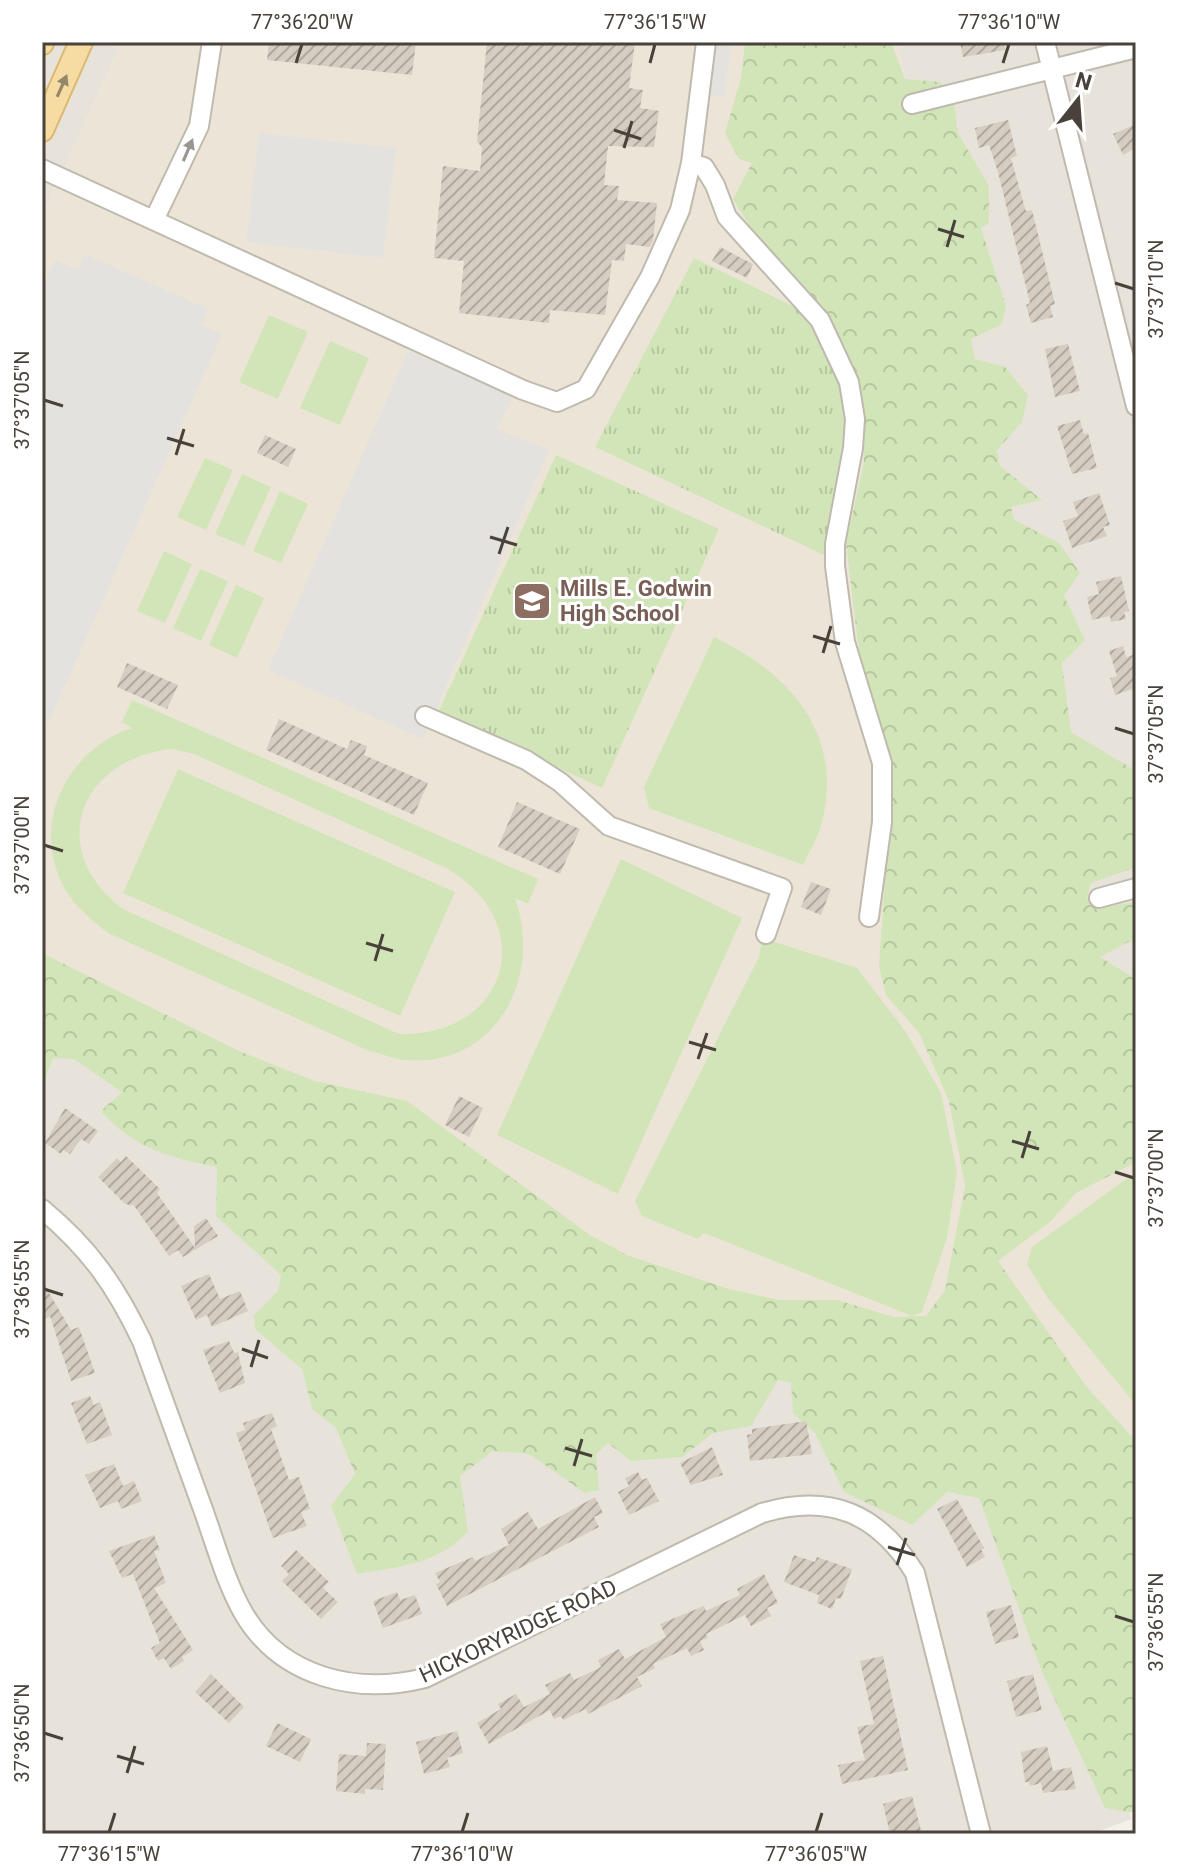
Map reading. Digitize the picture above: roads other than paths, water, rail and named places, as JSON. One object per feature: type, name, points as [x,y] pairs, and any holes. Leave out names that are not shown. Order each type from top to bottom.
[{"type":"main road","points":[[42,130],[81,42]]},
{"type":"street","points":[[154,220],[199,126],[212,42]]},
{"type":"street","points":[[42,169],[523,390],[557,402],[586,389],[648,280],[680,210],[691,163],[706,42]]},
{"type":"street","points":[[1045,42],[1134,386],[1136,406]]},
{"type":"street","points":[[912,104],[1136,48]]},
{"type":"street","points":[[691,163],[704,167],[727,217],[820,320],[849,382],[855,419],[853,448],[835,544],[835,566],[845,642],[882,763],[882,822],[869,917]]},
{"type":"street","points":[[425,716],[526,760],[560,782],[609,826],[782,888],[766,934]]},
{"type":"street","points":[[1099,898],[1136,888]]},
{"type":"street","name":"HICKORYRIDGE ROAD","points":[[42,1209],[77,1238],[123,1302],[142,1341],[233,1591],[260,1635],[285,1658],[322,1677],[346,1684],[398,1685],[425,1678],[762,1513],[801,1504],[842,1509],[880,1529],[901,1551],[915,1573],[981,1834]]},
{"type":"place","name":"Mills E. Godwin High School","points":[[532,601]]}]
